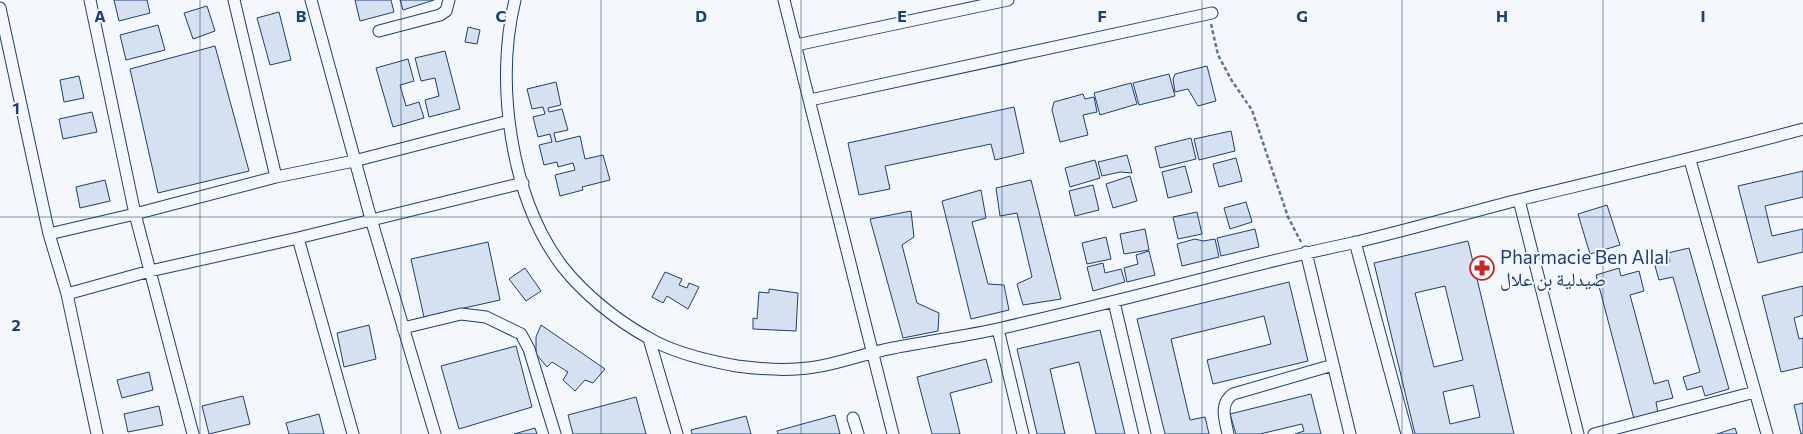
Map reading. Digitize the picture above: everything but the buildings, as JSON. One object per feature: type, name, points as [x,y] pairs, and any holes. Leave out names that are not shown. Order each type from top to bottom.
[{"type":"street","points":[[90,0],[135,214],[193,434]]},
{"type":"street","points":[[234,0],[276,176]]},
{"type":"street","points":[[311,0],[354,161],[435,434]]},
{"type":"street","points":[[379,31],[440,16],[446,11],[449,0]]},
{"type":"street","points":[[515,0],[508,27],[507,92],[509,121],[514,152],[540,231],[564,268],[580,285],[600,304],[649,339],[690,355],[736,366],[780,370],[812,368],[873,352],[998,329],[1114,302],[1306,252],[1355,242],[1519,200],[1690,160],[1803,129]]},
{"type":"street","points":[[784,0],[893,434]]},
{"type":"street","points":[[796,45],[1008,0]]},
{"type":"street","points":[[0,8],[49,234],[67,294],[97,434]]},
{"type":"street","points":[[810,100],[1212,13]]},
{"type":"street","points":[[49,234],[135,214],[276,176],[354,161],[509,121]]},
{"type":"street","points":[[1690,160],[1767,434]]},
{"type":"street","points":[[67,294],[150,271],[298,238],[523,183]]},
{"type":"street","points":[[1519,200],[1578,434]]},
{"type":"street","points":[[298,238],[353,434]]},
{"type":"street","points":[[1355,242],[1407,434]]},
{"type":"street","points":[[1306,252],[1350,434]]},
{"type":"street","points":[[1114,302],[1145,434]]},
{"type":"street","points":[[403,328],[461,314],[486,318],[521,334],[529,349],[555,434]]},
{"type":"street","points":[[998,329],[1023,434]]},
{"type":"street","points":[[649,339],[677,434]]},
{"type":"street","points":[[1228,434],[1224,415],[1224,403],[1233,394],[1333,365]]},
{"type":"street","points":[[1594,434],[1755,392]]},
{"type":"street","points":[[853,418],[858,434]]},
{"type":"path","points":[[1212,13],[1211,22],[1218,55],[1232,81],[1252,110],[1288,217],[1306,252]]},
{"type":"place","name":"Pharmacie Ben Allal صيدلية بن علال","points":[[1482,268]]}]
